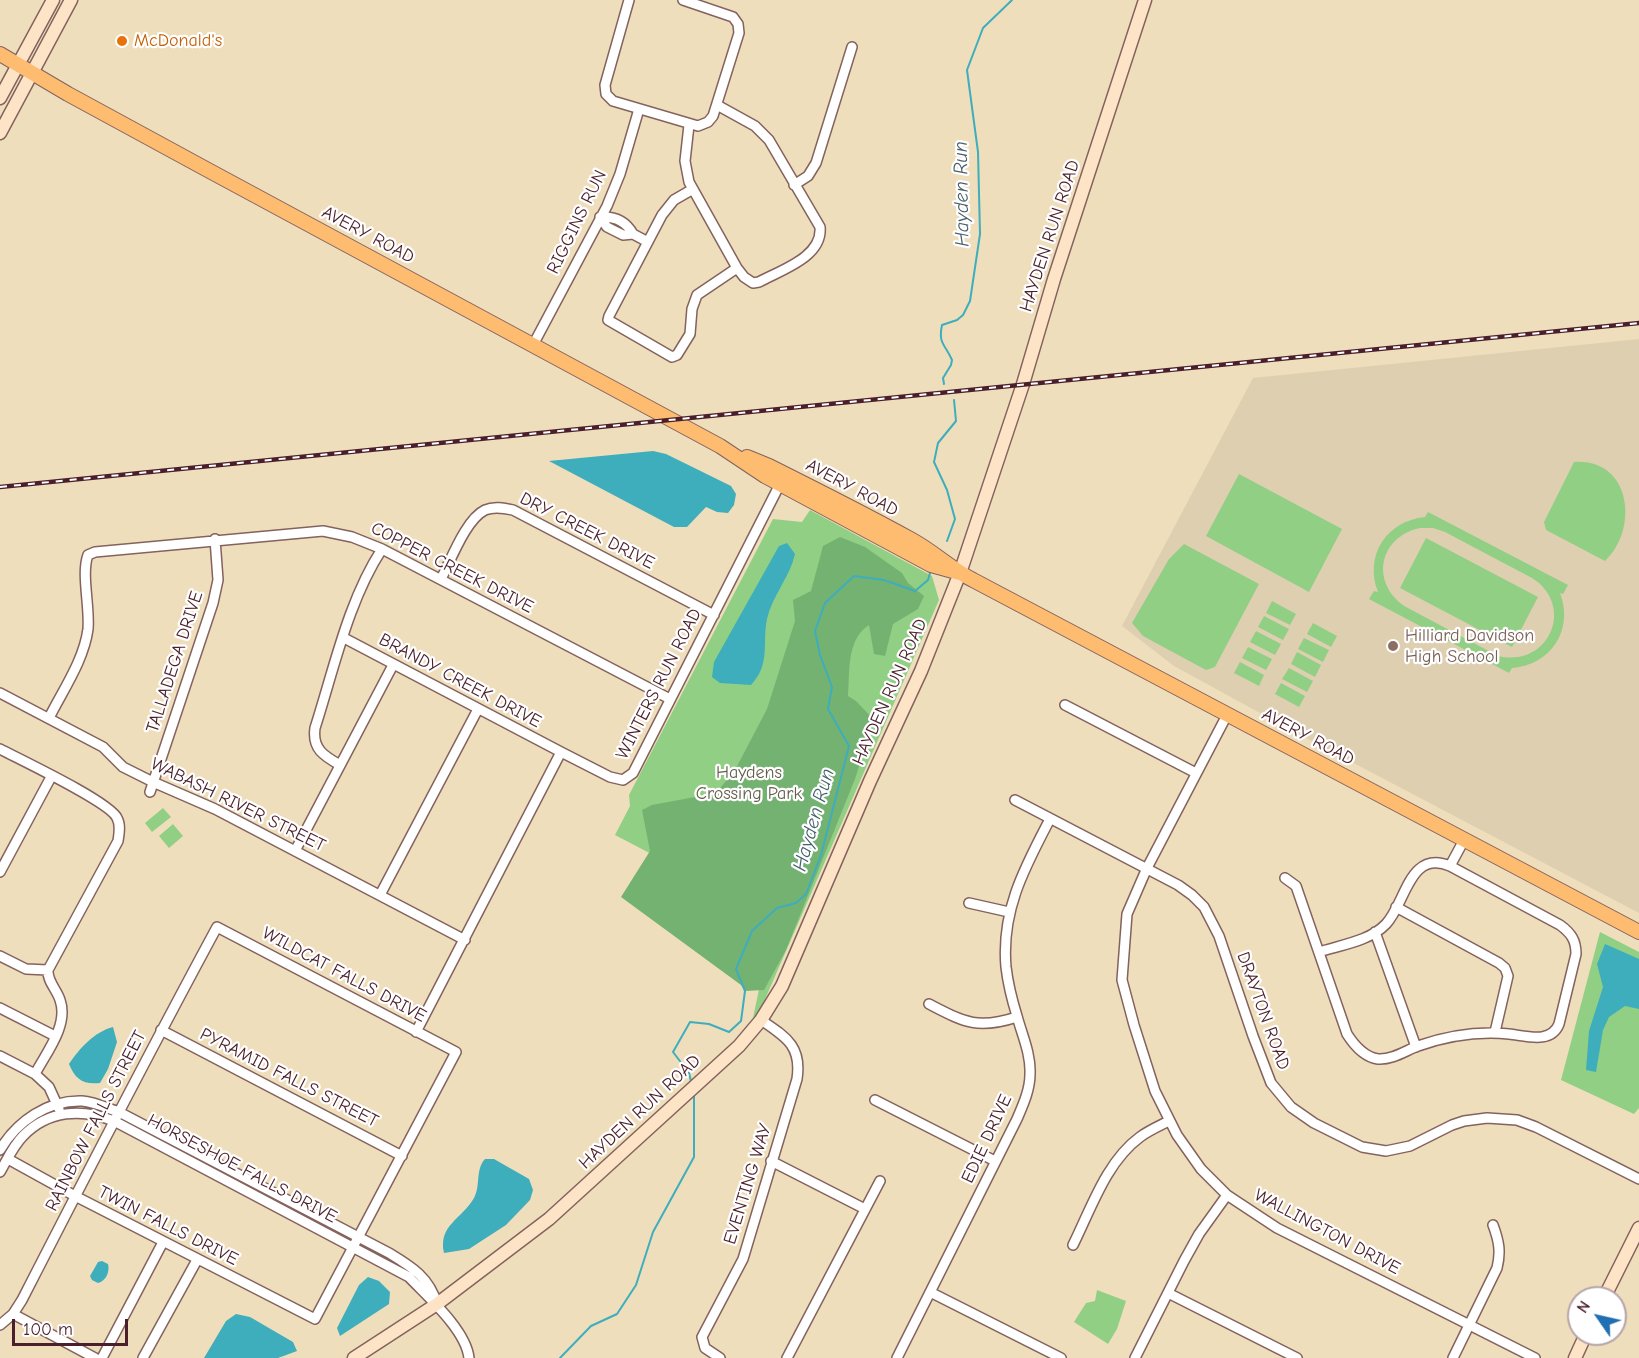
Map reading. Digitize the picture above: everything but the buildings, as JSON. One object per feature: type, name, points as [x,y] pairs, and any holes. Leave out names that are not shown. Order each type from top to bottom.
[{"type":"main road","points":[[0,98],[53,0]]},
{"type":"main road","points":[[0,133],[71,0]]},
{"type":"main road","name":"HAYDEN RUN ROAD","points":[[354,1358],[437,1304],[549,1219],[739,1046],[761,1020],[782,986],[856,813],[921,671],[960,573],[1023,384],[1054,279],[1145,0]]},
{"type":"main road","name":"AVERY ROAD","points":[[0,54],[720,446],[780,484],[931,564],[960,573],[1639,932]]},
{"type":"main road","name":"AVERY ROAD","points":[[720,446],[769,466],[912,540],[938,555],[960,573]]},
{"type":"main road","points":[[1610,1286],[1639,1228]]},
{"type":"street","points":[[629,0],[604,89],[613,101],[698,126],[708,122],[713,116],[739,33],[738,24],[733,17],[688,1]]},
{"type":"street","points":[[794,185],[808,176],[816,163],[852,47]]},
{"type":"street","points":[[689,125],[685,161],[689,182],[744,277],[753,283],[811,254],[820,237],[820,227],[769,140],[755,126],[717,105]]},
{"type":"street","name":"RIGGINS RUN","points":[[533,345],[607,206],[620,174],[639,109]]},
{"type":"street","points":[[693,189],[674,200],[668,207],[608,320],[672,357],[677,355],[690,334],[692,309],[698,295],[737,268]]},
{"type":"street","points":[[600,217],[612,216],[629,226],[633,234],[648,242]]},
{"type":"street","name":"WINTERS RUN ROAD","points":[[561,752],[610,777],[623,780],[633,772],[780,484]]},
{"type":"street","name":"DRY CREEK DRIVE","points":[[441,579],[470,523],[484,510],[502,507],[513,510],[714,615]]},
{"type":"street","name":"COPPER CREEK DRIVE","points":[[49,718],[82,653],[89,610],[85,562],[88,555],[95,552],[215,539],[323,531],[352,537],[382,549],[670,699]]},
{"type":"street","name":"TALLADEGA DRIVE","points":[[150,792],[213,603],[218,580],[215,539]]},
{"type":"street","points":[[340,765],[321,754],[314,737],[360,590],[370,566],[382,549]]},
{"type":"street","name":"BRANDY CREEK DRIVE","points":[[344,638],[561,752]]},
{"type":"street","points":[[295,851],[393,664]]},
{"type":"street","name":"WABASH RIVER STREET","points":[[0,693],[103,747],[123,766],[153,782],[215,809],[465,940]]},
{"type":"street","points":[[1065,705],[1196,773]]},
{"type":"street","points":[[380,895],[478,709]]},
{"type":"street","name":"WALLINGTON DRIVE","points":[[1227,715],[1147,868],[1126,914],[1122,980],[1148,1069],[1169,1121],[1201,1169],[1227,1195],[1277,1228],[1535,1358]]},
{"type":"street","points":[[0,749],[103,803],[112,810],[118,822],[118,841],[48,970],[63,1013],[55,1036],[35,1074]]},
{"type":"street","points":[[416,1032],[561,752]]},
{"type":"street","points":[[0,872],[51,777]]},
{"type":"street","name":"DRAYTON ROAD","points":[[1015,800],[1147,868],[1185,890],[1204,907],[1219,936],[1271,1083],[1291,1107],[1314,1123],[1362,1147],[1386,1150],[1410,1146],[1464,1121],[1487,1118],[1517,1120],[1536,1127],[1639,1179]]},
{"type":"street","name":"EDIE DRIVE","points":[[897,1358],[1023,1104],[1030,1074],[1029,1058],[1006,966],[1005,940],[1009,912],[1027,865],[1050,819]]},
{"type":"street","points":[[1450,866],[1464,840]]},
{"type":"street","points":[[1285,878],[1296,886],[1347,1034],[1355,1047],[1368,1056],[1378,1059],[1389,1058],[1416,1047],[1467,1034],[1495,1032],[1539,1037],[1551,1035],[1559,1023],[1576,954],[1575,941],[1568,930],[1450,866],[1433,863],[1422,867],[1414,874],[1388,923],[1375,933],[1319,952]]},
{"type":"street","points":[[969,903],[1009,912]]},
{"type":"street","points":[[1396,907],[1505,968],[1508,976],[1495,1032]]},
{"type":"street","name":"RAINBOW FALLS STREET","points":[[0,1325],[13,1314],[22,1300],[116,1116],[217,927]]},
{"type":"street","name":"WILDCAT FALLS DRIVE","points":[[217,927],[456,1052],[402,1156]]},
{"type":"street","points":[[1375,933],[1416,1047]]},
{"type":"street","points":[[0,956],[26,969],[48,970]]},
{"type":"street","points":[[928,1004],[952,1016],[979,1025],[993,1024],[1017,1017]]},
{"type":"street","points":[[0,1008],[55,1036]]},
{"type":"street","name":"EVENTING WAY","points":[[720,1358],[705,1348],[702,1337],[743,1259],[800,1064],[792,1045],[761,1020]]},
{"type":"street","name":"PYRAMID FALLS STREET","points":[[161,1030],[402,1156]]},
{"type":"street","points":[[0,1056],[35,1074],[49,1088],[61,1114]]},
{"type":"street","points":[[875,1100],[995,1161]]},
{"type":"street","points":[[0,1150],[14,1130],[26,1120],[57,1104],[82,1101],[98,1104],[116,1116]]},
{"type":"street","points":[[0,1172],[24,1136],[45,1121],[61,1114],[87,1112],[116,1116]]},
{"type":"street","name":"HORSESHOE FALLS DRIVE","points":[[116,1116],[360,1237],[418,1272],[431,1286],[437,1304]]},
{"type":"street","name":"HORSESHOE FALLS DRIVE","points":[[116,1116],[409,1277],[437,1304]]},
{"type":"street","points":[[1073,1245],[1112,1167],[1140,1137],[1169,1121]]},
{"type":"street","points":[[355,1246],[402,1156]]},
{"type":"street","name":"TWIN FALLS DRIVE","points":[[8,1159],[197,1260],[315,1319],[355,1246]]},
{"type":"street","points":[[771,1161],[865,1209]]},
{"type":"street","points":[[787,1358],[880,1181]]},
{"type":"street","points":[[1135,1358],[1199,1234],[1227,1195]]},
{"type":"street","points":[[1453,1358],[1497,1268],[1501,1254],[1493,1225]]},
{"type":"street","points":[[102,1358],[163,1242]]},
{"type":"street","points":[[143,1358],[197,1260]]},
{"type":"street","points":[[930,1292],[1062,1358]]},
{"type":"street","points":[[1168,1293],[1297,1358]]},
{"type":"street","points":[[437,1304],[469,1351],[469,1358]]},
{"type":"street","points":[[13,1314],[95,1358]]},
{"type":"shaded area","name":"Hilliard Davidson High School","points":[[1639,339],[1639,913],[1174,666],[1122,626],[1253,378]]},
{"type":"green space","points":[[1574,462],[1593,464],[1608,471],[1618,483],[1624,498],[1623,532],[1616,548],[1605,561],[1546,530],[1544,522]]},
{"type":"green space","points":[[1239,474],[1342,529],[1309,592],[1206,536]]},
{"type":"green space","name":"Haydens Crossing Park","points":[[810,510],[932,576],[939,600],[759,1013],[753,1018],[774,918],[615,835],[630,806],[629,795],[773,519],[802,522]]},
{"type":"green space","points":[[1428,512],[1568,585],[1563,594],[1560,593],[1564,607],[1561,632],[1548,653],[1526,665],[1512,668],[1509,673],[1369,599],[1374,591],[1378,592],[1374,579],[1374,566],[1376,554],[1382,542],[1399,525],[1425,517]],"holes":[[[1420,528],[1433,528],[1445,532],[1532,578],[1545,590],[1552,604],[1554,618],[1551,632],[1543,644],[1531,653],[1516,657],[1498,656],[1406,607],[1395,597],[1387,586],[1384,574],[1384,562],[1388,551],[1395,541],[1406,533]]]},
{"type":"green space","points":[[840,537],[865,547],[902,573],[908,583],[924,596],[918,609],[893,624],[885,656],[874,654],[869,625],[856,639],[849,667],[848,696],[874,720],[855,779],[786,950],[764,990],[745,991],[741,985],[621,897],[650,851],[642,810],[652,805],[716,793],[735,770],[767,709],[795,621],[793,600],[811,591],[823,546]]},
{"type":"green space","points":[[1426,538],[1538,597],[1512,647],[1400,588]]},
{"type":"green space","points":[[1184,544],[1259,584],[1215,667],[1206,670],[1143,636],[1132,623],[1169,559]]},
{"type":"green space","points":[[1272,601],[1296,614],[1290,625],[1266,613]]},
{"type":"green space","points":[[1264,616],[1289,629],[1283,640],[1258,627]]},
{"type":"green space","points":[[1313,623],[1337,636],[1331,647],[1307,634]]},
{"type":"green space","points":[[1256,631],[1281,644],[1275,655],[1250,642]]},
{"type":"green space","points":[[1304,638],[1329,650],[1323,662],[1298,649]]},
{"type":"green space","points":[[1248,647],[1272,659],[1266,670],[1242,658]]},
{"type":"green space","points":[[1297,652],[1321,665],[1315,677],[1291,664]]},
{"type":"green space","points":[[1240,662],[1264,675],[1259,686],[1234,673]]},
{"type":"green space","points":[[1289,668],[1313,681],[1307,692],[1282,679]]},
{"type":"green space","points":[[1281,683],[1305,696],[1299,707],[1275,694]]},
{"type":"green space","points":[[163,808],[171,817],[152,832],[145,823]]},
{"type":"green space","points":[[173,824],[183,836],[169,848],[159,836]]},
{"type":"green space","points":[[1600,932],[1639,952],[1639,1108],[1634,1114],[1561,1080]]},
{"type":"green space","points":[[1097,1290],[1126,1301],[1117,1329],[1108,1344],[1074,1322],[1086,1303],[1095,1301]]},
{"type":"water","points":[[653,451],[666,454],[731,486],[736,494],[734,505],[728,513],[717,512],[706,507],[687,527],[674,527],[549,461]]},
{"type":"water","points":[[787,543],[795,554],[769,611],[764,661],[761,669],[751,685],[720,683],[712,677],[714,662],[779,546]]},
{"type":"water","points":[[1605,944],[1639,959],[1639,1009],[1625,1006],[1609,1017],[1603,1030],[1596,1072],[1586,1070],[1589,1031],[1603,987],[1597,964]]},
{"type":"water","points":[[113,1027],[117,1042],[108,1069],[100,1083],[80,1080],[69,1064],[88,1041]]},
{"type":"water","points":[[485,1159],[494,1159],[529,1179],[533,1190],[530,1200],[506,1225],[469,1249],[444,1253],[444,1236],[474,1198],[480,1168]]},
{"type":"water","points":[[98,1262],[108,1264],[107,1276],[98,1283],[90,1276]]},
{"type":"water","points":[[368,1277],[379,1281],[390,1292],[389,1304],[340,1336],[337,1328],[359,1285]]},
{"type":"water","points":[[236,1314],[250,1317],[293,1342],[297,1351],[278,1358],[204,1358],[226,1321]]},
{"type":"waterway","name":"Hayden Run","points":[[944,384],[943,378],[952,360],[942,340],[942,325],[957,320],[963,315],[970,301],[980,234],[978,152],[967,70],[983,28],[1012,0]]},
{"type":"waterway","name":"Hayden Run","points":[[947,541],[955,519],[947,490],[934,462],[938,443],[956,421],[954,400]]},
{"type":"waterway","name":"Hayden Run","points":[[691,1081],[689,1073],[673,1052],[690,1022],[709,1024],[729,1032],[741,1021],[745,991],[736,969],[752,931],[777,908],[796,903],[806,894],[821,855],[849,746],[828,709],[832,687],[820,655],[815,631],[825,603],[854,576],[884,580],[915,591],[928,580],[930,573]]},
{"type":"waterway","name":"Hayden Run","points":[[560,1358],[591,1326],[617,1314],[636,1285],[653,1232],[694,1157],[694,1097]]},
{"type":"railway","points":[[0,487],[1639,323]]},
{"type":"place","name":"McDonald's","points":[[122,41]]},
{"type":"place","name":"Hilliard Davidson High School","points":[[1393,646]]}]
